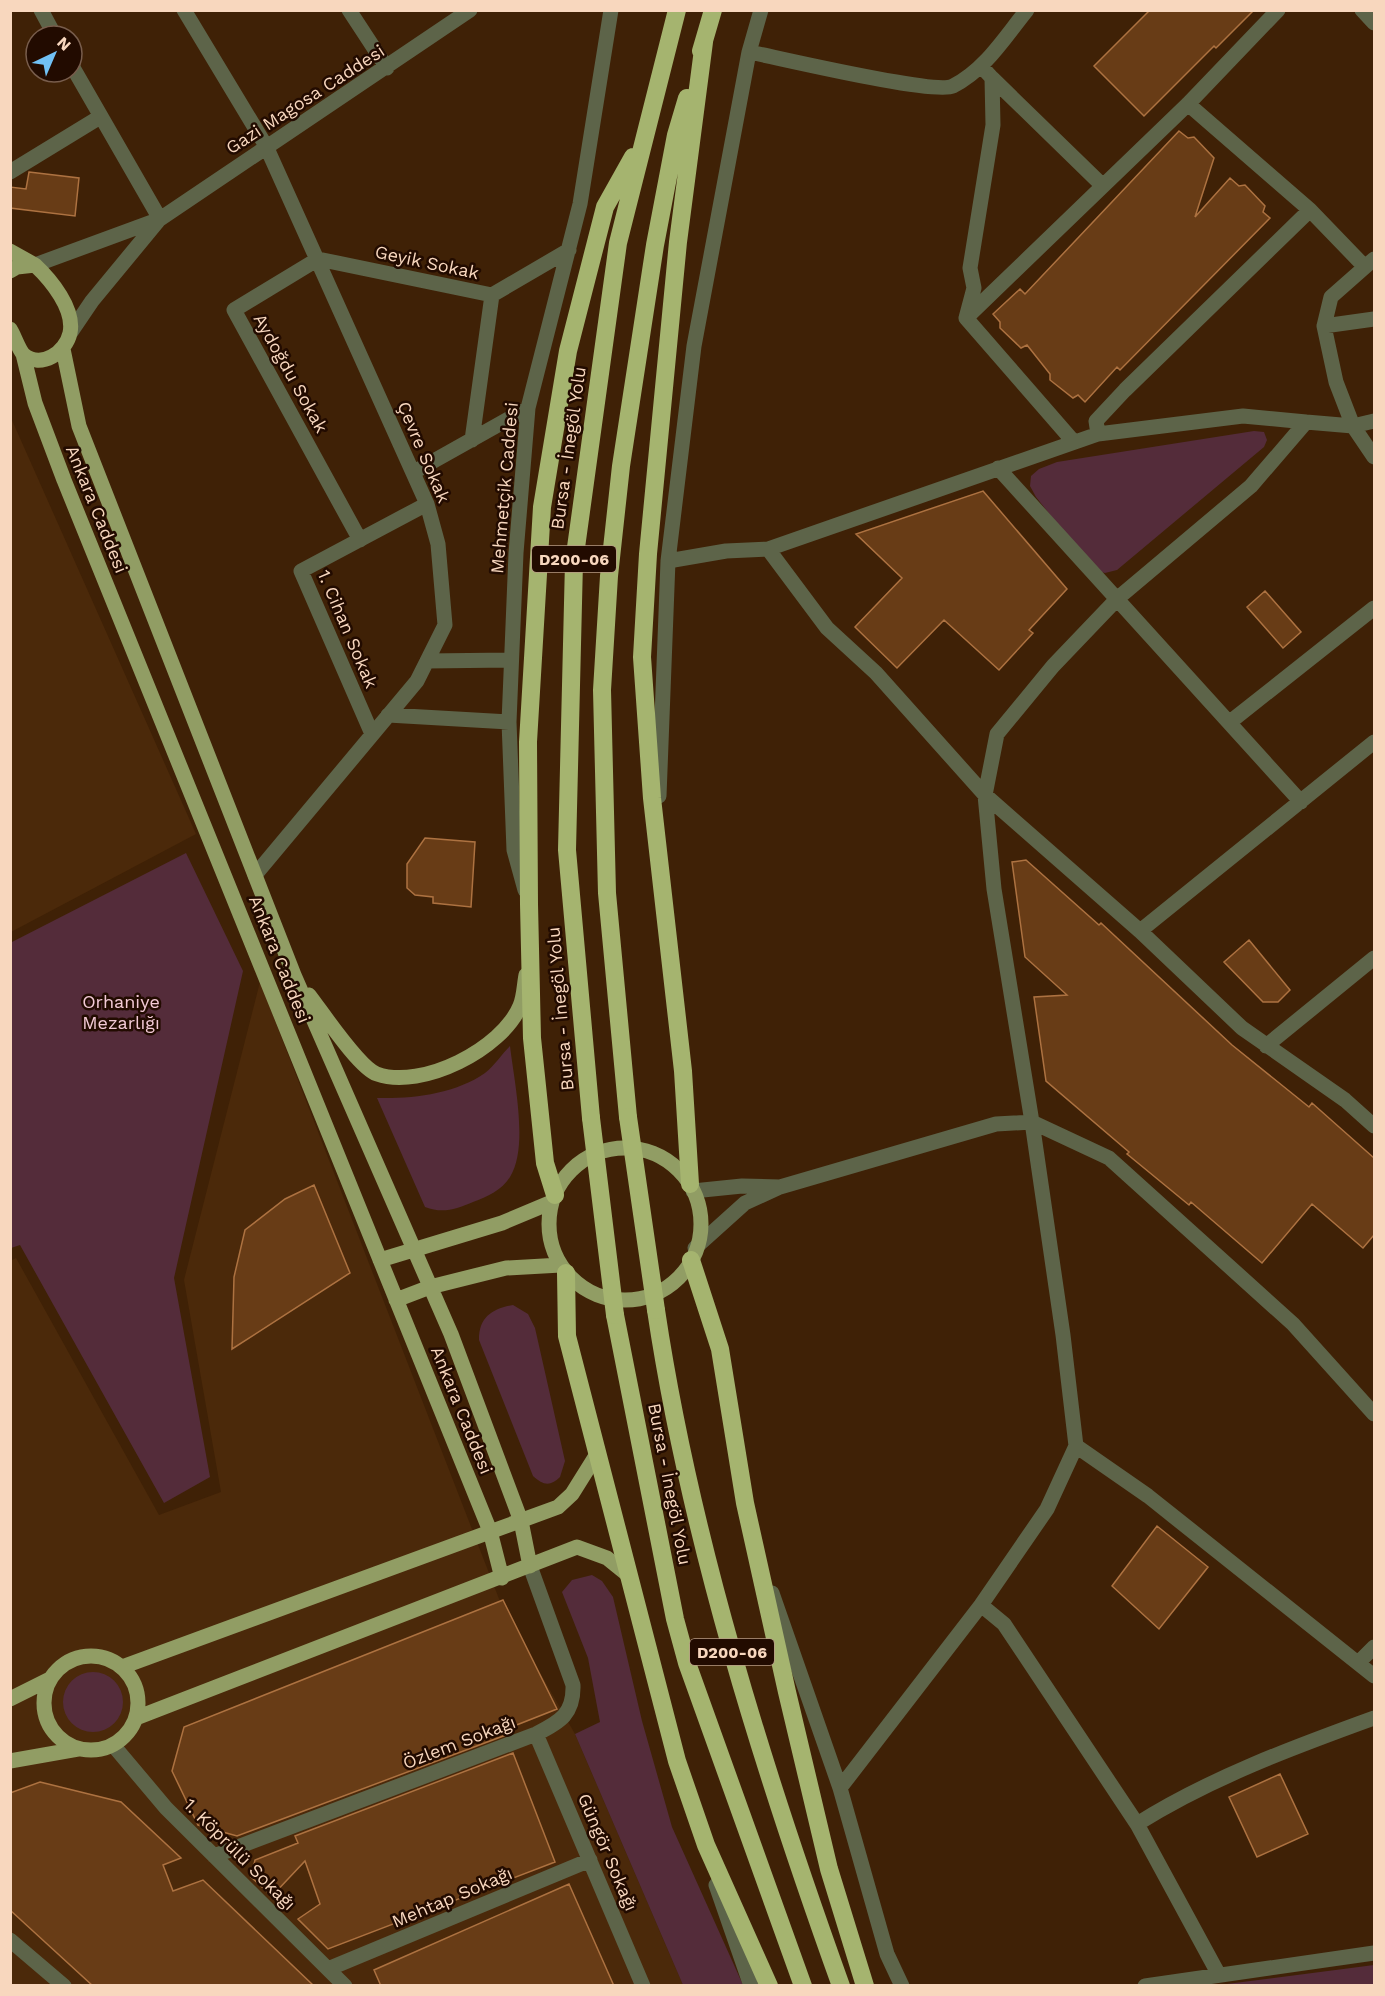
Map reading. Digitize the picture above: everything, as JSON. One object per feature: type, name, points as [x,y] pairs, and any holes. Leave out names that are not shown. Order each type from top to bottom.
[{"type":"highway","name":"Bursa - İnegöl Yolu","points":[[677,10],[618,243],[574,561],[567,850],[591,1118],[615,1315],[675,1619],[687,1663],[803,1986]]},
{"type":"highway","name":"Bursa - İnegöl Yolu","points":[[713,10],[676,135],[655,245],[621,466],[609,576],[602,690],[607,893],[628,1117],[665,1367],[694,1499],[731,1648],[814,1912],[841,1986]]},
{"type":"highway","points":[[692,1188],[683,1071],[657,841],[642,657],[648,554],[678,242],[704,42]]},
{"type":"highway","points":[[553,1198],[546,1163],[532,1038],[529,904],[528,742],[542,507],[568,351],[605,207],[646,135]]},
{"type":"highway","points":[[693,1254],[720,1349],[752,1537],[829,1869],[865,1986]]},
{"type":"highway","points":[[564,1269],[567,1336],[677,1761],[713,1861],[769,1986]]},
{"type":"main road","points":[[10,251],[35,265],[49,278],[67,312],[71,332],[63,350],[50,358],[37,360],[23,354]]},
{"type":"main road","points":[[10,271],[17,267],[35,265]]},
{"type":"main road","name":"Ankara Caddesi","points":[[10,328],[23,354],[35,403],[64,480],[490,1531],[502,1578]]},
{"type":"main road","name":"Ankara Caddesi","points":[[63,350],[79,426],[294,975],[430,1287],[476,1399],[521,1521],[530,1566]]},
{"type":"main road","points":[[294,975],[351,1051],[375,1074],[403,1079],[471,1056],[494,1042],[520,1006],[530,954]]},
{"type":"main road","points":[[627,1148],[652,1152],[667,1161],[692,1188],[700,1207],[701,1233],[680,1278],[659,1293],[635,1300],[609,1299],[586,1290],[564,1269],[554,1251],[549,1227],[553,1198],[563,1179],[580,1162],[603,1151],[627,1148]]},
{"type":"main road","points":[[380,1260],[502,1222],[553,1198]]},
{"type":"main road","points":[[396,1300],[430,1287],[506,1268],[564,1269]]},
{"type":"main road","points":[[122,1667],[558,1507],[572,1494],[597,1454]]},
{"type":"main road","points":[[136,1718],[577,1547],[607,1558],[628,1575]]},
{"type":"main road","points":[[10,1699],[50,1679],[59,1668],[83,1656],[111,1660],[122,1667],[137,1690],[136,1718],[123,1738],[113,1745],[102,1749],[78,1749],[10,1761]]},
{"type":"main road","points":[[50,1679],[44,1707],[47,1721],[55,1733],[78,1749]]},
{"type":"street","points":[[41,10],[49,24]]},
{"type":"street","name":"Çevre Sokak","points":[[184,10],[266,146],[414,472],[427,504],[438,544],[444,625],[417,681],[255,875]]},
{"type":"street","points":[[349,10],[387,68]]},
{"type":"street","name":"Gazi Magosa Caddesi","points":[[160,219],[470,10]]},
{"type":"street","name":"Mehmetçik Caddesi","points":[[529,904],[514,850],[509,722],[510,660],[528,408],[580,204],[611,10]]},
{"type":"street","points":[[657,841],[668,561],[694,346],[749,52],[761,10]]},
{"type":"street","points":[[749,52],[896,82],[951,87],[981,66],[1027,10]]},
{"type":"street","points":[[966,318],[1188,104],[1278,10]]},
{"type":"street","points":[[1362,10],[1374,23]]},
{"type":"street","points":[[981,66],[1103,186]]},
{"type":"street","points":[[966,318],[974,288],[970,268],[993,125],[992,78]]},
{"type":"street","points":[[82,84],[160,219]]},
{"type":"street","points":[[1188,104],[1370,263],[1331,297],[1324,326],[1336,382],[1353,426],[1374,457]]},
{"type":"street","points":[[10,172],[100,117]]},
{"type":"street","points":[[1098,434],[1096,421],[1125,390],[1310,210]]},
{"type":"street","points":[[35,265],[160,219]]},
{"type":"street","points":[[71,332],[92,301],[160,219]]},
{"type":"street","points":[[492,295],[569,250]]},
{"type":"street","name":"Geyik Sokak","points":[[318,259],[492,295],[472,440]]},
{"type":"street","name":"Aydoğdu Sokak","points":[[318,259],[234,310],[360,540]]},
{"type":"street","points":[[966,318],[1073,441]]},
{"type":"street","points":[[1324,326],[1374,319]]},
{"type":"street","points":[[414,472],[528,408]]},
{"type":"street","points":[[668,561],[726,551],[768,549],[1098,434],[1243,416],[1353,426],[1374,421]]},
{"type":"street","points":[[840,1788],[981,1605],[1047,1509],[1077,1446],[1064,1335],[994,889],[985,795],[997,734],[1053,666],[1118,598],[1251,486],[1306,422]]},
{"type":"street","points":[[998,468],[1301,802]]},
{"type":"street","name":"1. Cihan Sokak","points":[[372,734],[302,572],[427,504]]},
{"type":"street","points":[[768,549],[827,628],[876,673],[985,795],[1140,931],[1242,1028],[1345,1101],[1374,1126]]},
{"type":"street","points":[[1230,722],[1374,608]]},
{"type":"street","points":[[427,661],[510,660]]},
{"type":"street","points":[[388,715],[509,722]]},
{"type":"street","points":[[1140,931],[1374,742]]},
{"type":"street","points":[[1266,1046],[1374,958]]},
{"type":"street","points":[[693,1254],[745,1203],[780,1187],[996,1124],[1032,1122],[1109,1158],[1293,1324],[1374,1414]]},
{"type":"street","points":[[692,1188],[780,1187]]},
{"type":"street","points":[[1077,1446],[1148,1496],[1374,1676]]},
{"type":"street","points":[[752,1537],[840,1788],[887,1954],[902,1986]]},
{"type":"street","name":"Özlem Sokağı","points":[[214,1856],[536,1734],[561,1721],[568,1714],[573,1696],[573,1685],[530,1566]]},
{"type":"street","points":[[981,1605],[1004,1624],[1137,1824],[1219,1975]]},
{"type":"street","points":[[1359,1662],[1374,1647]]},
{"type":"street","points":[[1137,1824],[1163,1808],[1225,1778],[1374,1718]]},
{"type":"street","name":"Güngör Sokağı","points":[[536,1734],[643,1986]]},
{"type":"street","name":"1. Köprülü Sokağı","points":[[113,1745],[152,1792],[345,1986]]},
{"type":"street","name":"Mehtap Sokağı","points":[[328,1969],[590,1860]]},
{"type":"street","points":[[713,1861],[716,1887],[751,1986]]},
{"type":"street","points":[[10,1940],[64,1986]]},
{"type":"street","points":[[1145,1986],[1374,1953]]},
{"type":"shaded area","points":[[11,418],[196,834],[10,932]]},
{"type":"shaded area","points":[[260,982],[501,1604],[575,1734],[683,1985],[11,1985],[10,1261],[16,1258],[159,1515],[221,1492],[184,1280]]},
{"type":"green space","points":[[1254,431],[1264,432],[1267,440],[1264,447],[1117,570],[1105,573],[1094,570],[1036,497],[1030,486],[1031,476],[1039,469],[1057,462]]},
{"type":"green space","name":"Orhaniye Mezarlığı","points":[[186,853],[243,971],[174,1278],[210,1477],[164,1503],[20,1245],[11,1248],[10,943]]},
{"type":"green space","points":[[510,1046],[519,1113],[519,1149],[510,1177],[494,1192],[461,1207],[444,1210],[425,1207],[377,1098],[433,1094],[460,1086],[485,1073]]},
{"type":"green space","points":[[513,1305],[528,1314],[535,1328],[565,1461],[560,1477],[550,1483],[543,1483],[533,1476],[479,1340],[481,1325],[488,1315]]},
{"type":"green space","points":[[592,1575],[602,1581],[613,1597],[642,1721],[672,1827],[743,1985],[683,1985],[575,1734],[600,1722],[588,1658],[562,1592],[572,1580]]},
{"type":"green space","points":[[87,1672],[99,1672],[115,1680],[121,1690],[123,1702],[121,1714],[115,1724],[99,1732],[87,1732],[71,1724],[63,1708],[63,1696],[71,1680]]},
{"type":"green space","points":[[1374,1965],[1374,1985],[1219,1985]]},
{"type":"building","points":[[1150,10],[1254,10],[1216,48],[1214,46],[1144,116],[1094,66]]},
{"type":"building","points":[[1179,131],[1188,138],[1194,137],[1214,158],[1195,217],[1230,178],[1239,186],[1245,185],[1265,206],[1263,212],[1270,218],[1120,370],[1117,367],[1085,402],[1078,395],[1073,398],[1050,380],[1050,374],[1027,345],[1021,348],[1000,328],[1000,322],[993,314],[1020,289],[1025,294]]},
{"type":"building","points":[[29,172],[79,178],[75,216],[10,208],[10,187],[26,189]]},
{"type":"building","points":[[983,491],[1067,589],[1029,630],[1033,633],[999,670],[944,620],[897,668],[855,627],[902,578],[856,534]]},
{"type":"building","points":[[1265,591],[1301,632],[1283,648],[1247,607]]},
{"type":"building","points":[[425,838],[475,842],[471,907],[433,903],[433,897],[415,895],[407,888],[407,864]]},
{"type":"building","points":[[1026,860],[1099,925],[1101,923],[1232,1045],[1309,1107],[1312,1103],[1374,1158],[1374,1235],[1363,1248],[1312,1204],[1262,1263],[1191,1202],[1189,1205],[1127,1154],[1129,1152],[1046,1081],[1034,997],[1067,995],[1025,957],[1012,862]]},
{"type":"building","points":[[1249,940],[1290,990],[1278,1002],[1263,1002],[1224,962]]},
{"type":"building","points":[[314,1185],[350,1273],[232,1349],[234,1277],[245,1230],[285,1199]]},
{"type":"building","points":[[1157,1526],[1208,1567],[1159,1629],[1112,1586]]},
{"type":"building","points":[[503,1600],[557,1709],[504,1730],[506,1735],[237,1836],[198,1825],[172,1771],[184,1727]]},
{"type":"building","points":[[513,1753],[555,1862],[328,1949],[298,1919],[320,1904],[305,1861],[272,1896],[251,1877],[255,1860],[298,1843],[295,1836]]},
{"type":"building","points":[[1280,1774],[1308,1834],[1257,1857],[1229,1797]]},
{"type":"building","points":[[40,1782],[121,1802],[181,1858],[163,1865],[173,1891],[203,1880],[314,1986],[93,1986],[10,1910],[10,1793]]},
{"type":"building","points":[[569,1884],[614,1986],[381,1986],[374,1970]]}]
